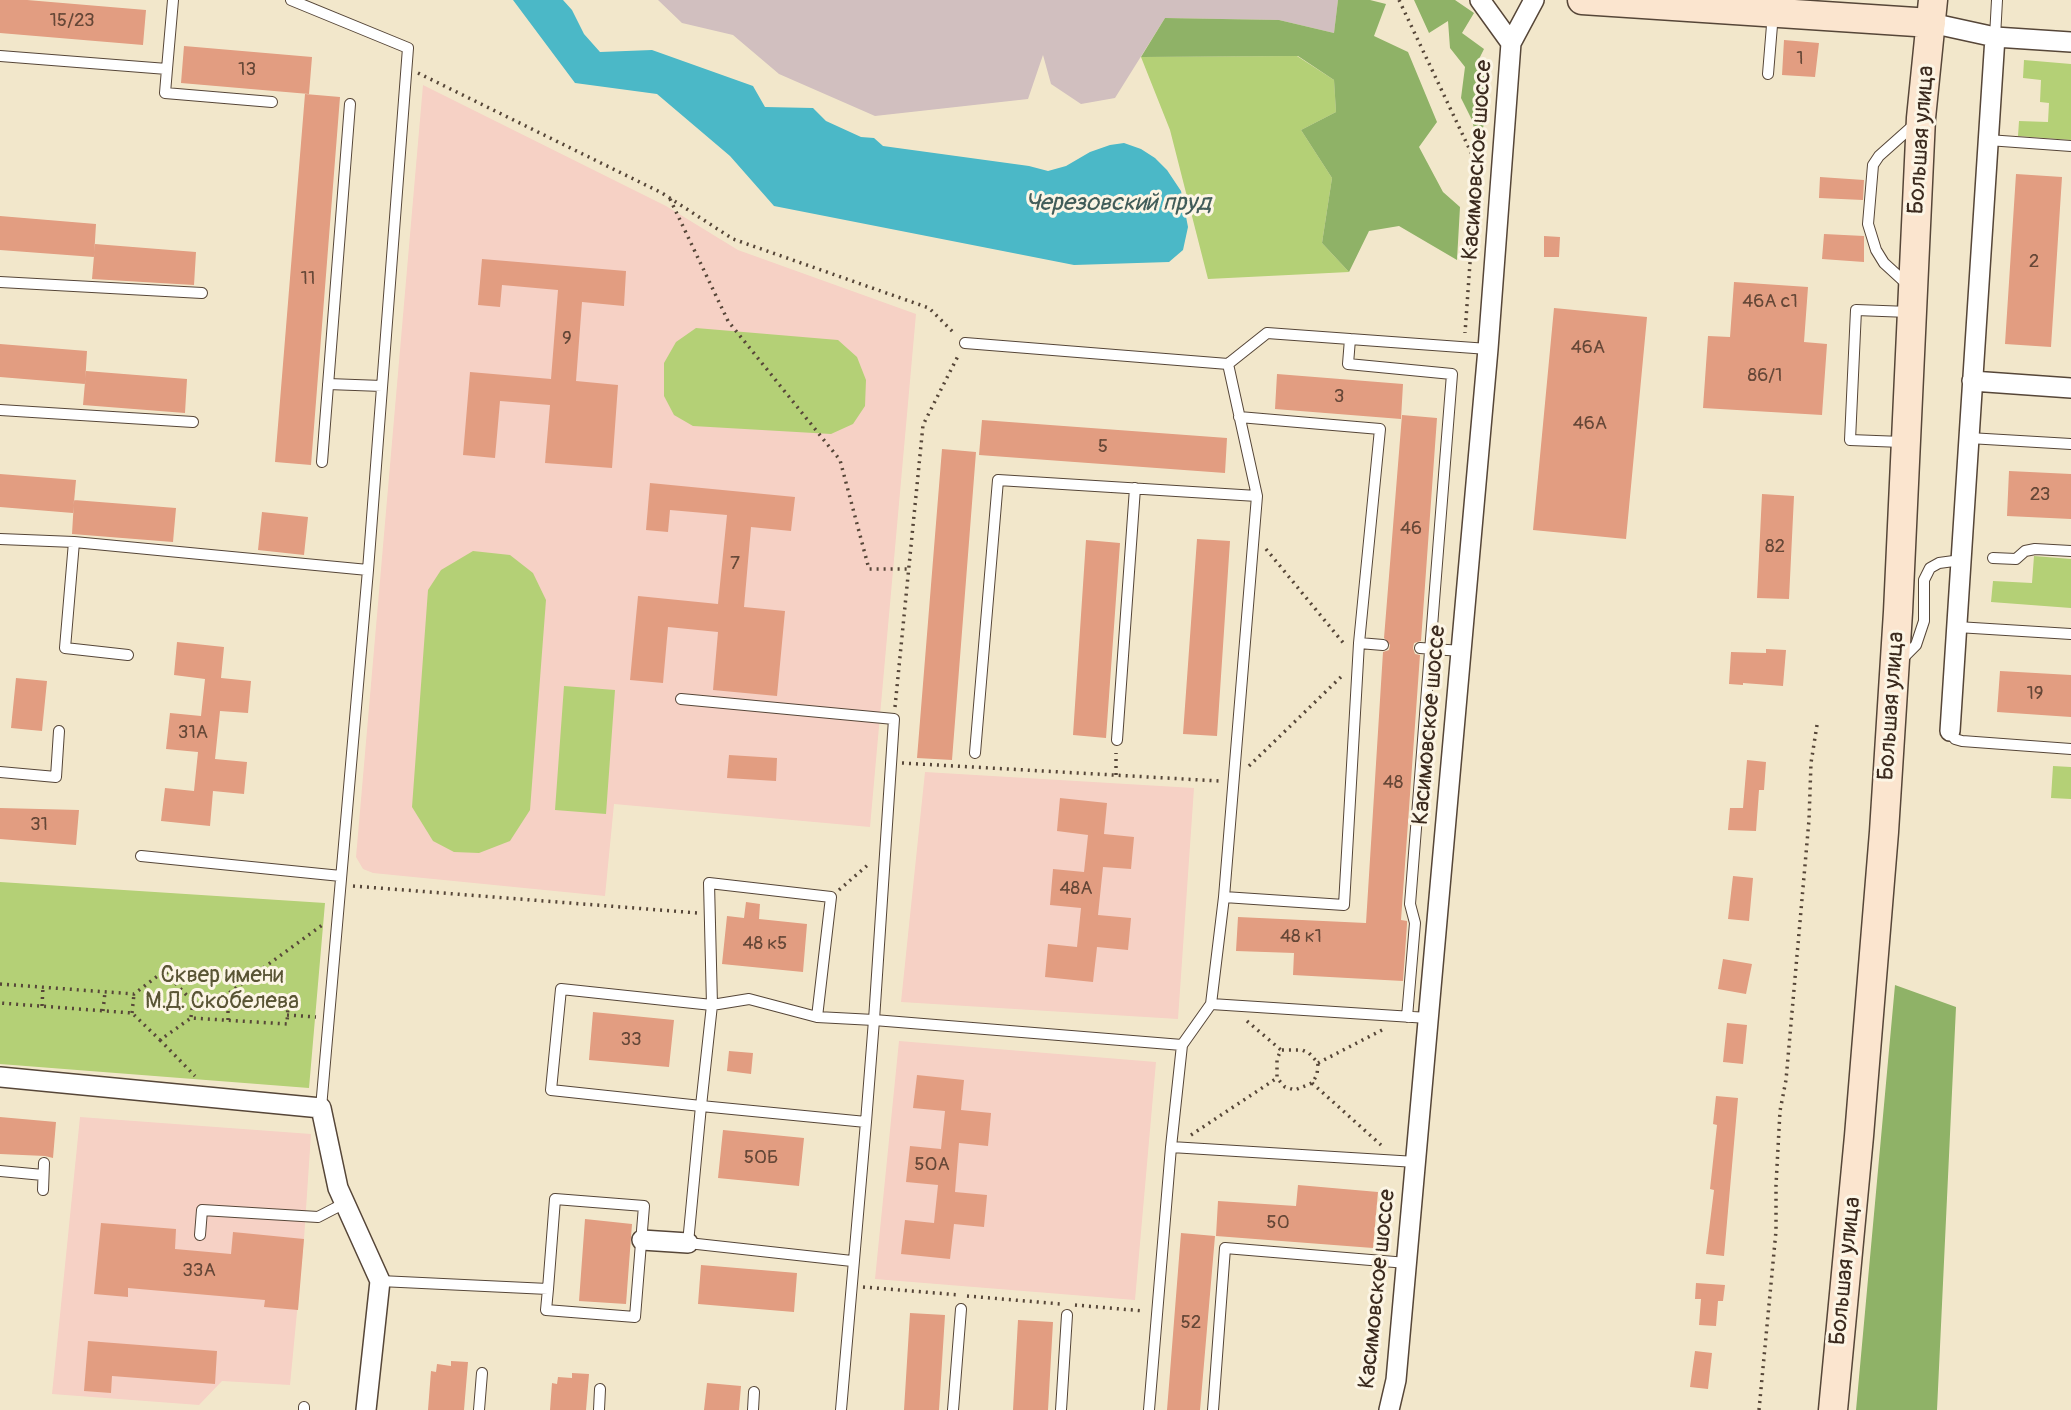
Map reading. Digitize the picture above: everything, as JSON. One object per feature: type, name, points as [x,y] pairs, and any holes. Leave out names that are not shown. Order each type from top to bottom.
[{"type":"street","name":"Касимовское шоссе","points":[[1480,0],[1511,43]]},
{"type":"street","name":"Касимовское шоссе","points":[[1389,1410],[1396,1380],[1407,1263],[1406,1161],[1428,1018],[1489,349],[1511,43],[1534,0]]},
{"type":"street","points":[[1582,0],[1792,9],[1932,11],[1994,37],[2071,41]]},
{"type":"street","name":"Большая улица","points":[[1833,1410],[1859,1136],[1895,665],[1921,118],[1932,11]]},
{"type":"street","points":[[1950,731],[1994,37]]},
{"type":"street","points":[[1972,381],[2071,388]]},
{"type":"street","points":[[0,1077],[321,1108],[338,1188],[380,1281],[366,1410]]},
{"type":"street","points":[[642,1240],[688,1243]]},
{"type":"lane","points":[[173,0],[165,93],[272,102]]},
{"type":"lane","points":[[291,0],[408,48],[368,570],[321,1108]]},
{"type":"lane","points":[[1994,37],[1997,0]]},
{"type":"lane","points":[[1768,74],[1792,9]]},
{"type":"lane","points":[[0,56],[167,69]]},
{"type":"lane","points":[[322,462],[350,104]]},
{"type":"lane","points":[[1907,442],[1850,440],[1855,323],[1856,310],[1914,302],[1876,250],[1868,224],[1873,165],[1878,156],[1921,118]]},
{"type":"lane","points":[[1988,140],[2071,146]]},
{"type":"lane","points":[[0,282],[202,293]]},
{"type":"lane","points":[[964,343],[1228,364],[1267,334],[1489,349]]},
{"type":"lane","points":[[1350,339],[1348,364],[1452,374],[1426,648],[1410,904],[1415,923],[1407,1017]]},
{"type":"lane","points":[[1149,1410],[1182,1045],[1211,1004],[1224,897],[1256,496],[1228,364]]},
{"type":"lane","points":[[328,384],[382,386]]},
{"type":"lane","points":[[0,410],[193,422]]},
{"type":"lane","points":[[1224,897],[1344,905],[1359,643],[1380,429],[1239,417]]},
{"type":"lane","points":[[1969,438],[2071,444]]},
{"type":"lane","points":[[975,753],[998,480],[1256,496]]},
{"type":"lane","points":[[1117,740],[1135,488]]},
{"type":"lane","points":[[0,539],[74,542],[368,570]]},
{"type":"lane","points":[[74,542],[65,648],[128,655]]},
{"type":"lane","points":[[1993,558],[2016,559],[2025,551],[2035,548],[2071,551]]},
{"type":"lane","points":[[1895,665],[1916,645],[1924,621],[1924,580],[1930,568],[1939,563],[1961,560]]},
{"type":"lane","points":[[1957,627],[2071,634]]},
{"type":"lane","points":[[1359,643],[1383,645]]},
{"type":"lane","points":[[1426,648],[1461,651]]},
{"type":"lane","points":[[681,699],[894,719],[874,1020],[841,1410]]},
{"type":"lane","points":[[0,772],[56,777],[59,731]]},
{"type":"lane","points":[[1950,731],[1955,739],[1962,741],[2071,749]]},
{"type":"lane","points":[[141,856],[341,880]]},
{"type":"lane","points":[[817,1017],[831,897],[709,883],[712,1005],[688,1243],[852,1261]]},
{"type":"lane","points":[[866,1122],[551,1090],[561,989],[712,1005],[749,999],[817,1017],[1182,1045]]},
{"type":"lane","points":[[1211,1004],[1428,1018]]},
{"type":"lane","points":[[1171,1147],[1406,1161]]},
{"type":"lane","points":[[43,1191],[44,1163]]},
{"type":"lane","points":[[0,1171],[44,1175]]},
{"type":"lane","points":[[555,1199],[644,1206],[635,1317],[546,1310],[548,1289],[555,1199]]},
{"type":"lane","points":[[200,1235],[202,1210],[318,1217],[345,1203]]},
{"type":"lane","points":[[1213,1410],[1225,1248],[1407,1263]]},
{"type":"lane","points":[[380,1281],[548,1289]]},
{"type":"lane","points":[[953,1410],[961,1308]]},
{"type":"lane","points":[[1061,1410],[1067,1315]]},
{"type":"lane","points":[[479,1410],[482,1373]]},
{"type":"lane","points":[[599,1410],[600,1389]]},
{"type":"lane","points":[[753,1410],[754,1392]]},
{"type":"path","points":[[1399,0],[1477,165],[1463,347]]},
{"type":"path","points":[[406,67],[670,198],[733,239],[929,308],[964,343],[923,425],[894,719]]},
{"type":"path","points":[[670,198],[727,321],[840,460],[869,569],[909,569]]},
{"type":"path","points":[[891,762],[1233,782],[1358,660],[1253,533]]},
{"type":"path","points":[[1759,1410],[1776,1231],[1780,1111],[1786,1080],[1809,820],[1811,763],[1817,725]]},
{"type":"path","points":[[1116,775],[1117,740]]},
{"type":"path","points":[[831,897],[885,850]]},
{"type":"path","points":[[341,880],[710,914]]},
{"type":"path","points":[[216,1003],[338,913]]},
{"type":"path","points":[[0,984],[134,994],[164,971],[193,1002],[288,1005],[286,1024],[191,1018],[160,1041]]},
{"type":"path","points":[[41,1006],[43,987]]},
{"type":"path","points":[[103,1011],[105,992]]},
{"type":"path","points":[[132,1013],[134,994]]},
{"type":"path","points":[[191,1018],[193,1002]]},
{"type":"path","points":[[0,1003],[132,1013],[216,1097]]},
{"type":"path","points":[[228,1003],[228,1020]]},
{"type":"path","points":[[1230,1006],[1281,1050],[1302,1050],[1310,1053],[1318,1063],[1317,1075],[1312,1083],[1295,1090],[1285,1087],[1276,1078],[1277,1059],[1281,1050]]},
{"type":"path","points":[[287,1015],[329,1017]]},
{"type":"path","points":[[1318,1063],[1407,1017]]},
{"type":"path","points":[[1171,1147],[1276,1078]]},
{"type":"path","points":[[1312,1083],[1406,1161]]},
{"type":"path","points":[[850,1286],[1156,1312]]},
{"type":"shaded area","points":[[658,0],[1338,0],[1334,33],[1279,20],[1165,18],[1115,98],[1081,104],[1051,84],[1043,55],[1028,99],[875,116],[779,74],[733,35],[682,23]]},
{"type":"shaded area","points":[[423,85],[666,206],[738,250],[916,314],[870,827],[614,804],[605,896],[373,873],[363,869],[356,857]]},
{"type":"shaded area","points":[[925,772],[1194,788],[1178,1019],[901,1002]]},
{"type":"shaded area","points":[[899,1041],[1156,1062],[1135,1300],[875,1279]]},
{"type":"shaded area","points":[[80,1117],[311,1134],[290,1385],[222,1381],[199,1405],[52,1394]]},
{"type":"green space","points":[[1338,0],[1370,0],[1386,4],[1374,36],[1408,52],[1437,122],[1419,147],[1443,192],[1460,207],[1457,260],[1399,226],[1369,231],[1349,272],[1322,243],[1332,178],[1301,130],[1336,112],[1334,80],[1298,56],[1141,57],[1165,18],[1279,20],[1334,33]]},
{"type":"green space","points":[[1414,0],[1455,0],[1474,13],[1462,33],[1484,49],[1479,59],[1486,75],[1482,153],[1471,118],[1461,98],[1465,67],[1450,48],[1448,21],[1429,33]]},
{"type":"green space","points":[[1297,56],[1334,80],[1336,112],[1301,130],[1332,178],[1322,243],[1349,272],[1208,279],[1170,130],[1141,57]]},
{"type":"green space","points":[[2024,60],[2071,64],[2071,140],[2018,136],[2019,121],[2048,122],[2049,103],[2040,102],[2041,80],[2023,78]]},
{"type":"green space","points":[[696,328],[838,340],[857,357],[866,380],[865,406],[853,424],[831,434],[693,426],[674,415],[664,396],[664,363],[676,342]]},
{"type":"green space","points":[[473,551],[510,555],[533,573],[546,600],[530,810],[510,841],[479,853],[454,852],[433,841],[412,807],[428,590],[441,570]]},
{"type":"green space","points":[[2034,556],[2071,559],[2071,608],[1991,602],[1993,581],[2032,583]]},
{"type":"green space","points":[[564,686],[615,690],[606,814],[555,810]]},
{"type":"green space","points":[[2053,766],[2071,767],[2071,799],[2051,798]]},
{"type":"green space","name":"Сквер имени М.Д. Скобелева","points":[[0,882],[325,903],[309,1088],[0,1064]]},
{"type":"green space","points":[[1895,985],[1956,1007],[1937,1410],[1856,1410]]},
{"type":"water","name":"Черезовский пруд","points":[[513,0],[563,0],[572,10],[584,34],[600,52],[652,50],[753,86],[765,107],[813,108],[826,121],[861,137],[874,138],[883,146],[1048,171],[1066,166],[1090,152],[1110,145],[1124,143],[1141,149],[1167,170],[1181,191],[1188,227],[1183,250],[1169,262],[1074,265],[774,206],[730,156],[657,94],[575,83]]},
{"type":"building","points":[[0,0],[146,10],[143,45],[0,33]]},
{"type":"building","points":[[1784,40],[1819,43],[1815,77],[1782,75]]},
{"type":"building","points":[[184,46],[312,57],[309,94],[181,83]]},
{"type":"building","points":[[305,94],[340,97],[311,465],[275,462]]},
{"type":"building","points":[[2016,174],[2062,177],[2051,347],[2005,344]]},
{"type":"building","points":[[1820,177],[1864,180],[1863,200],[1819,198]]},
{"type":"building","points":[[0,216],[96,224],[94,257],[0,250]]},
{"type":"building","points":[[1824,234],[1864,236],[1864,262],[1822,259]]},
{"type":"building","points":[[1544,236],[1560,237],[1559,257],[1544,257]]},
{"type":"building","points":[[95,244],[196,252],[194,285],[92,279]]},
{"type":"building","points":[[482,259],[626,271],[624,306],[582,302],[576,381],[618,385],[612,468],[545,463],[550,405],[500,401],[495,458],[463,455],[470,372],[551,379],[558,290],[502,285],[500,307],[478,305]]},
{"type":"building","points":[[1734,282],[1808,287],[1804,342],[1827,344],[1822,415],[1703,408],[1708,336],[1730,337]]},
{"type":"building","points":[[1554,308],[1647,317],[1626,539],[1533,530]]},
{"type":"building","points":[[0,344],[87,351],[85,384],[0,377]]},
{"type":"building","points":[[86,371],[187,379],[185,413],[83,405]]},
{"type":"building","points":[[1277,374],[1403,384],[1401,419],[1275,409]]},
{"type":"building","points":[[1402,415],[1437,418],[1421,641],[1414,643],[1413,648],[1415,654],[1420,655],[1401,920],[1407,921],[1403,981],[1293,975],[1294,953],[1236,951],[1238,917],[1366,923],[1383,652],[1389,650],[1390,645],[1384,638]]},
{"type":"building","points":[[982,420],[1227,438],[1225,473],[979,455]]},
{"type":"building","points":[[942,449],[976,452],[952,760],[917,758]]},
{"type":"building","points":[[2009,471],[2071,474],[2071,519],[2007,516]]},
{"type":"building","points":[[0,474],[76,480],[73,513],[0,507]]},
{"type":"building","points":[[650,483],[795,497],[791,531],[751,527],[744,607],[785,611],[777,696],[713,690],[718,632],[668,627],[663,683],[630,680],[638,596],[718,604],[727,515],[670,510],[668,532],[646,530]]},
{"type":"building","points":[[1762,494],[1794,496],[1789,599],[1757,598]]},
{"type":"building","points":[[74,500],[176,508],[173,542],[72,534]]},
{"type":"building","points":[[262,512],[308,517],[304,555],[258,550]]},
{"type":"building","points":[[1197,539],[1230,541],[1217,736],[1183,734]]},
{"type":"building","points":[[1086,540],[1120,543],[1106,738],[1073,735]]},
{"type":"building","points":[[177,642],[224,647],[221,678],[251,681],[248,713],[220,711],[215,759],[247,762],[244,794],[213,791],[210,826],[161,821],[165,788],[194,791],[198,752],[166,749],[170,713],[201,716],[205,679],[174,675]]},
{"type":"building","points":[[1766,649],[1786,650],[1783,686],[1729,684],[1731,652],[1766,653]]},
{"type":"building","points":[[2000,671],[2071,675],[2071,717],[1997,712]]},
{"type":"building","points":[[16,678],[47,681],[42,731],[11,728]]},
{"type":"building","points":[[729,755],[777,758],[776,781],[727,778]]},
{"type":"building","points":[[1747,760],[1766,762],[1764,790],[1759,790],[1756,831],[1728,830],[1730,808],[1743,808]]},
{"type":"building","points":[[1060,798],[1107,803],[1104,834],[1134,837],[1131,869],[1103,867],[1098,915],[1131,918],[1128,950],[1097,947],[1093,982],[1045,977],[1048,944],[1077,947],[1081,908],[1050,905],[1053,869],[1084,872],[1088,835],[1057,831]]},
{"type":"building","points":[[0,808],[79,810],[76,845],[0,839]]},
{"type":"building","points":[[1733,876],[1753,878],[1749,921],[1728,919]]},
{"type":"building","points":[[746,902],[760,904],[759,919],[807,924],[803,972],[722,964],[727,916],[744,918]]},
{"type":"building","points":[[1723,959],[1752,964],[1746,994],[1718,989]]},
{"type":"building","points":[[593,1012],[674,1020],[669,1067],[589,1060]]},
{"type":"building","points":[[1727,1023],[1747,1025],[1743,1064],[1723,1062]]},
{"type":"building","points":[[729,1051],[753,1053],[751,1074],[727,1071]]},
{"type":"building","points":[[917,1075],[964,1080],[961,1110],[991,1113],[988,1146],[959,1143],[955,1192],[987,1195],[984,1227],[954,1224],[950,1259],[901,1254],[905,1220],[934,1223],[938,1185],[906,1182],[910,1146],[941,1149],[945,1111],[913,1108]]},
{"type":"building","points":[[1716,1096],[1738,1098],[1724,1256],[1706,1254],[1714,1190],[1710,1189],[1717,1125],[1713,1124]]},
{"type":"building","points":[[0,1117],[56,1122],[53,1158],[0,1154]]},
{"type":"building","points":[[723,1130],[804,1138],[799,1186],[718,1178]]},
{"type":"building","points":[[1298,1185],[1378,1192],[1373,1248],[1216,1236],[1218,1201],[1296,1206]]},
{"type":"building","points":[[585,1219],[632,1224],[626,1304],[579,1301]]},
{"type":"building","points":[[101,1223],[176,1229],[175,1249],[231,1254],[233,1232],[304,1239],[298,1310],[264,1307],[265,1300],[128,1288],[128,1297],[94,1294]]},
{"type":"building","points":[[1181,1233],[1215,1236],[1200,1410],[1167,1410]]},
{"type":"building","points":[[701,1265],[797,1273],[794,1312],[698,1304]]},
{"type":"building","points":[[1696,1283],[1725,1285],[1723,1301],[1718,1301],[1716,1326],[1699,1325],[1701,1299],[1695,1299]]},
{"type":"building","points":[[910,1313],[945,1315],[939,1410],[904,1410]]},
{"type":"building","points":[[1018,1320],[1053,1322],[1048,1410],[1013,1410]]},
{"type":"building","points":[[88,1341],[217,1351],[215,1384],[112,1376],[111,1393],[84,1391]]},
{"type":"building","points":[[1695,1351],[1712,1353],[1708,1389],[1690,1387]]},
{"type":"building","points":[[451,1361],[468,1362],[464,1410],[428,1410],[431,1371],[436,1372],[437,1364],[451,1366]]},
{"type":"building","points":[[572,1373],[589,1374],[586,1410],[550,1410],[552,1383],[557,1384],[558,1377],[572,1378]]},
{"type":"building","points":[[707,1383],[741,1386],[739,1410],[704,1410]]}]
